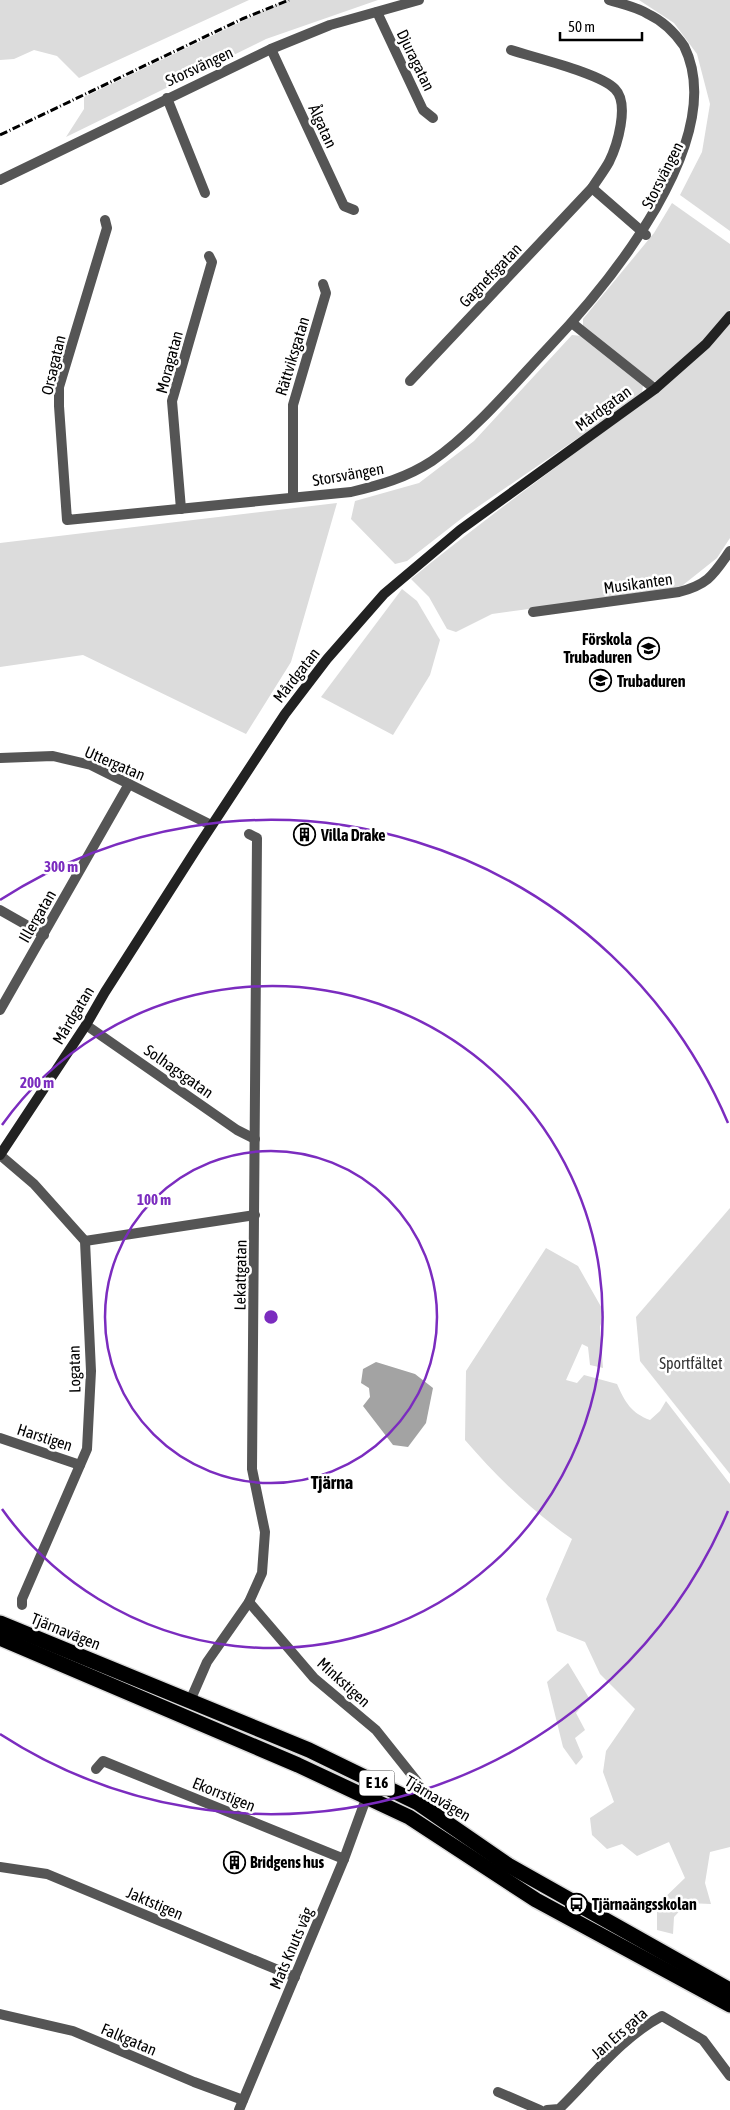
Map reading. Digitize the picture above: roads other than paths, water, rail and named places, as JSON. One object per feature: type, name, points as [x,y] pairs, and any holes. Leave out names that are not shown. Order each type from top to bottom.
[{"type":"highway","name":"Tjärnavägen","points":[[0,1623],[309,1750],[418,1803],[508,1865],[730,1990]]},
{"type":"highway","name":"Tjärnavägen","points":[[0,1638],[367,1796],[409,1817],[536,1900],[730,2005]]},
{"type":"street","name":"Storsvängen","points":[[0,180],[271,49],[330,25],[419,0]]},
{"type":"street","name":"Storsvängen","points":[[67,520],[351,492],[397,481],[432,461],[467,432],[572,323],[646,235],[671,196],[694,149],[702,106],[700,81],[692,58],[675,33],[648,13],[609,0]]},
{"type":"street","name":"Djuragatan","points":[[377,12],[423,110],[434,118]]},
{"type":"street","name":"Ålgatan","points":[[271,49],[344,206],[354,210]]},
{"type":"street","name":"Gagnefsgatan","points":[[410,382],[424,358],[592,188],[609,162],[623,108],[617,90],[602,80],[511,50]]},
{"type":"street","points":[[167,98],[205,193]]},
{"type":"street","points":[[592,188],[646,235]]},
{"type":"street","name":"Orsagatan","points":[[67,520],[59,387],[107,228],[105,220]]},
{"type":"street","name":"Moragatan","points":[[181,509],[172,401],[212,262],[209,256]]},
{"type":"street","name":"Rättviksgatan","points":[[294,498],[292,405],[326,293],[323,284]]},
{"type":"street","name":"Mårdgatan","points":[[0,1155],[86,1025],[105,992],[285,714],[327,659],[384,594],[460,530],[655,389],[706,344],[730,316]]},
{"type":"street","points":[[572,323],[655,389]]},
{"type":"street","name":"Musikanten","points":[[533,612],[679,592],[700,586],[714,574],[730,550]]},
{"type":"street","name":"Uttergatan","points":[[0,758],[53,756],[91,765],[212,825]]},
{"type":"street","name":"Illergatan","points":[[0,1010],[129,784]]},
{"type":"street","name":"Lekattgatan","points":[[190,1701],[207,1662],[249,1602],[262,1574],[266,1532],[252,1469],[257,838],[249,834]]},
{"type":"street","points":[[0,910],[44,935]]},
{"type":"street","name":"Solhagsgatan","points":[[86,1025],[238,1130],[256,1139]]},
{"type":"street","points":[[0,1155],[34,1184],[85,1241],[255,1215]]},
{"type":"street","name":"Logatan","points":[[22,1605],[22,1599],[87,1449],[91,1371],[85,1241]]},
{"type":"street","name":"Harstigen","points":[[0,1438],[80,1464]]},
{"type":"street","name":"Minkstigen","points":[[249,1602],[314,1678],[376,1730],[419,1784]]},
{"type":"street","name":"Ekorrstigen","points":[[96,1769],[103,1760],[344,1859]]},
{"type":"street","name":"Mats Knuts väg","points":[[241,2105],[344,1859],[367,1796]]},
{"type":"street","name":"Jaktstigen","points":[[0,1867],[47,1874],[295,1977]]},
{"type":"street","name":"Falkgatan","points":[[0,2014],[73,2031],[194,2082],[241,2105]]},
{"type":"street","name":"Jan Ers gata","points":[[547,2110],[559,2109],[625,2044],[650,2022],[662,2016],[703,2040],[730,2076]]},
{"type":"street","points":[[498,2092],[540,2110]]},
{"type":"railway","points":[[0,135],[242,19],[289,0]]},
{"type":"place","name":"Förskola Trubaduren","points":[[648,648]]},
{"type":"place","name":"Trubaduren","points":[[601,681]]},
{"type":"place","name":"Villa Drake","points":[[305,835]]},
{"type":"place","name":"Bridgens hus","points":[[234,1862]]},
{"type":"place","name":"Tjärnaängsskolan","points":[[576,1904]]},
{"type":"district","name":"Tjärna","points":[[332,1483]]},
{"type":"park label","name":"Sportfältet","points":[[691,1363]]}]
